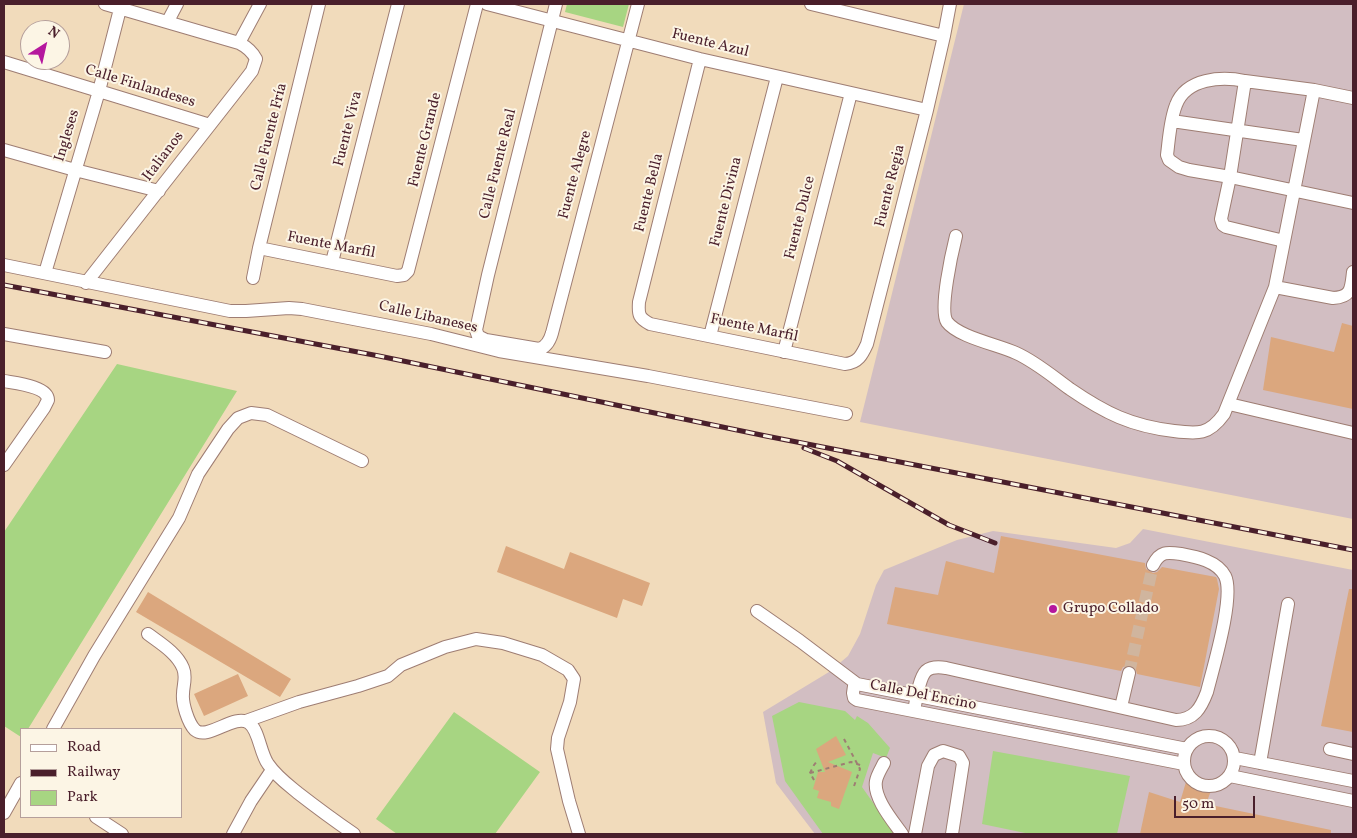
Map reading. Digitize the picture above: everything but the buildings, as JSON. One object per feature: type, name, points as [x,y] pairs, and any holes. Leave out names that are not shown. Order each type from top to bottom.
[{"type":"street","points":[[105,4],[168,21],[244,46],[260,4]]},
{"type":"street","points":[[168,21],[177,4]]},
{"type":"street","name":"Calle Fuente Fría","points":[[253,278],[319,4]]},
{"type":"street","name":"Fuente Viva","points":[[332,262],[398,4]]},
{"type":"street","name":"Fuente Grande","points":[[397,276],[404,275],[408,271],[478,4]]},
{"type":"street","name":"Fuente Azul","points":[[487,4],[700,59],[927,110]]},
{"type":"street","name":"Calle Fuente Real","points":[[539,349],[486,340],[476,334],[488,275],[556,4]]},
{"type":"street","name":"Fuente Alegre","points":[[539,349],[546,345],[552,333],[638,4]]},
{"type":"street","points":[[811,4],[944,36]]},
{"type":"street","name":"Fuente Regia","points":[[845,364],[853,362],[861,356],[867,344],[927,110],[950,4]]},
{"type":"street","name":"Ingleses","points":[[45,273],[99,91],[120,9]]},
{"type":"street","name":"Italianos","points":[[86,283],[252,71],[256,59],[254,54],[244,46]]},
{"type":"street","name":"Fuente Bella","points":[[657,325],[650,324],[640,316],[638,302],[700,59]]},
{"type":"street","name":"Calle Finlandeses","points":[[4,62],[210,125]]},
{"type":"street","name":"Fuente Divina","points":[[710,336],[777,77]]},
{"type":"street","points":[[1353,98],[1235,78],[1217,78],[1205,81],[1182,94],[1176,104],[1167,155],[1168,160],[1189,170],[1353,203]]},
{"type":"street","points":[[1245,81],[1230,177],[1221,219],[1223,225],[1284,240]]},
{"type":"street","points":[[956,236],[949,264],[944,313],[946,321],[953,328],[968,336],[1016,353],[1040,366],[1068,388],[1097,407],[1122,420],[1156,429],[1191,433],[1205,431],[1216,425],[1229,404],[1275,287],[1314,90]]},
{"type":"street","name":"Fuente Dulce","points":[[784,352],[850,93]]},
{"type":"street","points":[[1172,121],[1303,140]]},
{"type":"street","points":[[4,150],[159,191]]},
{"type":"street","name":"Fuente Marfil","points":[[259,248],[397,276]]},
{"type":"street","name":"Calle Libaneses","points":[[4,266],[230,311],[302,309],[431,334],[498,351],[648,376],[846,414]]},
{"type":"street","points":[[1275,287],[1340,298],[1345,296],[1350,290],[1353,272]]},
{"type":"street","name":"Fuente Marfil","points":[[657,325],[845,364]]},
{"type":"street","points":[[4,334],[105,352]]},
{"type":"street","points":[[4,381],[38,388],[46,395],[48,401],[4,464]]},
{"type":"street","points":[[1229,404],[1353,433]]},
{"type":"street","points":[[54,728],[94,656],[179,518],[198,474],[228,429],[238,418],[251,413],[267,414],[362,461]]},
{"type":"street","points":[[914,711],[923,676],[926,671],[938,667],[1176,720],[1185,720],[1192,716],[1204,702],[1207,692],[1223,626],[1228,594],[1227,583],[1224,575],[1218,568],[1201,558],[1166,552],[1156,558],[1153,565]]},
{"type":"street","points":[[1260,763],[1288,604]]},
{"type":"street","points":[[757,611],[857,684]]},
{"type":"street","points":[[148,634],[172,653],[183,667],[186,678],[182,695],[184,705],[192,726],[199,733],[208,732],[228,724],[246,721],[299,702],[388,676],[401,665],[436,650],[476,639],[503,643],[542,655],[568,670],[574,679],[570,702],[558,738],[557,749],[579,834]]},
{"type":"street","points":[[1120,707],[1129,673]]},
{"type":"street","name":"Calle Del Encino","points":[[1184,764],[856,699],[853,696],[854,686],[857,684],[1187,750]]},
{"type":"street","points":[[246,721],[253,726],[268,765],[284,782],[354,834]]},
{"type":"street","points":[[1207,736],[1220,738],[1230,746],[1234,758],[1234,768],[1230,776],[1218,786],[1203,785],[1190,778],[1184,764],[1187,750],[1195,740],[1207,736]]},
{"type":"street","points":[[1330,749],[1353,754]]},
{"type":"street","points":[[915,834],[928,766],[934,755],[943,751],[959,756],[963,763],[952,834]]},
{"type":"street","points":[[1234,758],[1347,780],[1337,798]]},
{"type":"street","points":[[884,763],[876,781],[878,796],[902,834]]},
{"type":"street","points":[[233,834],[252,801],[268,765]]},
{"type":"street","points":[[1230,776],[1353,801]]},
{"type":"street","points":[[4,813],[20,785]]},
{"type":"street","points":[[98,818],[122,834]]},
{"type":"path","points":[[844,739],[860,769],[853,789]]},
{"type":"path","points":[[810,773],[818,760]]},
{"type":"path","points":[[810,773],[851,762],[863,766]]},
{"type":"path","points":[[810,773],[814,780]]},
{"type":"shaded area","points":[[964,4],[1353,4],[1353,519],[860,422]]},
{"type":"shaded area","points":[[1143,529],[1353,570],[1353,834],[815,834],[776,783],[763,712],[829,672],[848,656],[860,634],[876,585],[884,570],[957,540],[993,531],[1116,548],[1130,543]]},
{"type":"green space","points":[[567,4],[629,4],[623,27],[565,12]]},
{"type":"green space","points":[[117,364],[237,391],[29,728],[20,728],[20,736],[4,726],[4,532]]},
{"type":"green space","points":[[799,702],[845,711],[855,720],[857,716],[868,723],[890,748],[886,758],[873,753],[862,787],[895,834],[823,834],[785,781],[772,716]]},
{"type":"green space","points":[[454,712],[540,772],[495,834],[397,834],[376,819]]},
{"type":"green space","points":[[993,751],[1130,776],[1117,834],[1030,834],[982,824]]},
{"type":"tunnel","points":[[1129,673],[1153,565]]},
{"type":"railway","points":[[4,285],[379,356],[766,436],[1353,550]]},
{"type":"railway","points":[[804,448],[837,461],[949,525],[995,543]]},
{"type":"place","name":"Grupo Collado","points":[[1053,609]]}]
